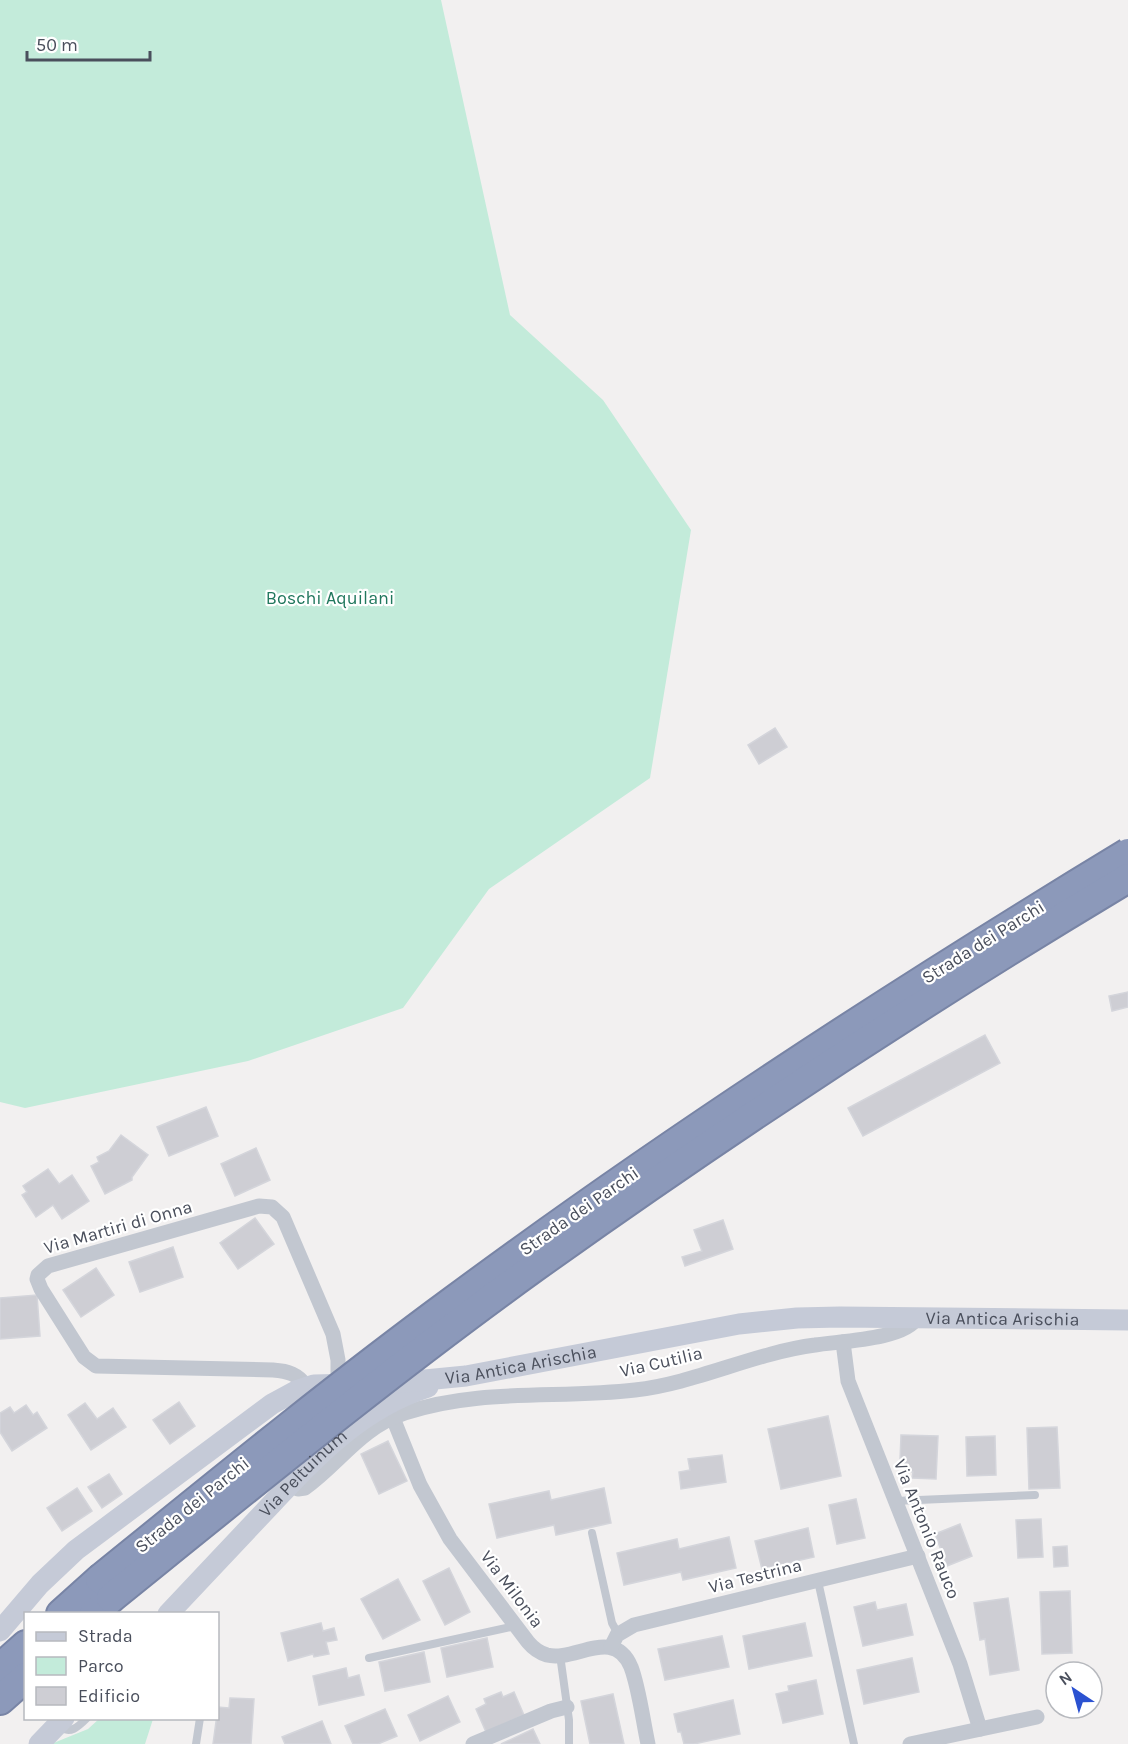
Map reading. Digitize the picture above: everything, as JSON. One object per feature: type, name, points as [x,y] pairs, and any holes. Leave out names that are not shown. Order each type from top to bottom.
[{"type":"highway","name":"Strada dei Parchi","points":[[102,1597],[236,1468],[452,1301],[592,1201],[825,1042],[948,963],[1128,853]]},
{"type":"highway","name":"Strada dei Parchi","points":[[66,1612],[102,1597],[534,1268],[722,1137],[1048,926],[1128,878]]},
{"type":"highway","points":[[0,1668],[24,1647]]},
{"type":"highway","points":[[0,1700],[24,1679]]},
{"type":"main road","name":"Via Antica Arischia","points":[[0,1631],[40,1584],[76,1550],[264,1410],[302,1389],[338,1384],[394,1383],[466,1376],[755,1322],[840,1317],[1128,1320]]},
{"type":"main road","name":"Via Peltuinum","points":[[170,1612],[327,1446],[345,1431],[371,1413],[401,1397],[466,1376]]},
{"type":"main road","points":[[338,1384],[347,1391],[354,1408],[350,1424],[345,1431]]},
{"type":"main road","points":[[302,1389],[292,1406],[292,1415],[297,1429],[311,1442],[327,1446]]},
{"type":"main road","points":[[39,1744],[61,1722]]},
{"type":"street","name":"Via Martiri di Onna","points":[[302,1389],[294,1374],[273,1370],[96,1366],[84,1358],[38,1284],[38,1275],[48,1266],[259,1206],[273,1207],[283,1217],[333,1334],[339,1360],[338,1384]]},
{"type":"street","name":"Via Cutilia","points":[[290,1485],[298,1489],[304,1488],[365,1434],[393,1418],[436,1405],[542,1394],[610,1393],[638,1390],[782,1351],[901,1330],[917,1318]]},
{"type":"street","name":"Via Antonio Rauco","points":[[843,1342],[848,1381],[960,1664],[980,1729]]},
{"type":"street","name":"Via Milonia","points":[[393,1418],[416,1475],[450,1539],[531,1645],[548,1655],[560,1655],[599,1647],[615,1641]]},
{"type":"street","name":"Via Testrina","points":[[615,1641],[634,1625],[918,1556]]},
{"type":"street","points":[[615,1641],[631,1669],[648,1744]]},
{"type":"street","points":[[473,1744],[551,1711],[567,1707]]},
{"type":"street","points":[[910,1744],[1037,1717]]},
{"type":"lane","points":[[895,1501],[1035,1495]]},
{"type":"lane","points":[[592,1533],[615,1641]]},
{"type":"lane","points":[[818,1581],[854,1744]]},
{"type":"lane","points":[[369,1658],[515,1626]]},
{"type":"lane","points":[[560,1655],[567,1707],[568,1744]]},
{"type":"lane","points":[[61,1722],[64,1730],[70,1731],[78,1728],[86,1720]]},
{"type":"lane","points":[[196,1744],[200,1720]]},
{"type":"green space","name":"Boschi Aquilani","points":[[0,0],[441,0],[510,315],[603,400],[691,530],[650,778],[489,889],[403,1008],[248,1061],[25,1108],[0,1102]]},
{"type":"green space","points":[[98,1720],[153,1720],[145,1744],[51,1744],[88,1729]]},
{"type":"building","points":[[775,728],[787,747],[759,764],[748,745]]},
{"type":"building","points":[[1128,992],[1128,1007],[1112,1011],[1109,996]]},
{"type":"building","points":[[985,1035],[1000,1063],[863,1136],[848,1108]]},
{"type":"building","points":[[206,1107],[218,1136],[169,1156],[157,1127]]},
{"type":"building","points":[[121,1135],[148,1155],[132,1180],[105,1194],[91,1166],[99,1162],[97,1157],[109,1151]]},
{"type":"building","points":[[256,1148],[270,1180],[235,1196],[221,1164]]},
{"type":"building","points":[[48,1169],[59,1184],[72,1175],[89,1201],[62,1219],[53,1205],[36,1217],[22,1195],[27,1192],[23,1186]]},
{"type":"building","points":[[255,1218],[274,1244],[238,1269],[220,1243]]},
{"type":"building","points":[[723,1220],[733,1249],[685,1266],[682,1257],[702,1251],[694,1230]]},
{"type":"building","points":[[173,1247],[183,1277],[140,1292],[129,1262]]},
{"type":"building","points":[[96,1268],[114,1295],[81,1317],[63,1290]]},
{"type":"building","points":[[37,1295],[40,1336],[0,1339],[0,1298]]},
{"type":"building","points":[[179,1402],[195,1426],[170,1444],[153,1420]]},
{"type":"building","points":[[85,1403],[97,1419],[113,1408],[126,1427],[91,1450],[68,1415]]},
{"type":"building","points":[[26,1405],[33,1415],[37,1412],[47,1428],[12,1451],[0,1432],[0,1413],[10,1407],[14,1413]]},
{"type":"building","points":[[828,1416],[841,1476],[781,1489],[768,1429]]},
{"type":"building","points":[[1057,1427],[1060,1488],[1029,1489],[1027,1428]]},
{"type":"building","points":[[901,1435],[938,1436],[936,1479],[912,1478],[913,1472],[905,1471],[905,1461],[900,1461]]},
{"type":"building","points":[[995,1436],[996,1475],[967,1476],[966,1437]]},
{"type":"building","points":[[388,1441],[407,1481],[379,1494],[361,1454]]},
{"type":"building","points":[[722,1455],[726,1482],[681,1489],[679,1472],[690,1470],[688,1459]]},
{"type":"building","points":[[109,1474],[122,1494],[102,1508],[88,1487]]},
{"type":"building","points":[[77,1488],[92,1511],[62,1531],[47,1508]]},
{"type":"building","points":[[604,1488],[611,1523],[556,1535],[554,1525],[497,1538],[489,1504],[549,1491],[551,1500]]},
{"type":"building","points":[[856,1499],[865,1538],[837,1544],[829,1505]]},
{"type":"building","points":[[1041,1519],[1043,1557],[1018,1558],[1016,1520]]},
{"type":"building","points":[[960,1524],[972,1556],[947,1566],[935,1534]]},
{"type":"building","points":[[808,1528],[814,1557],[762,1569],[755,1541]]},
{"type":"building","points":[[729,1537],[736,1568],[683,1580],[681,1572],[624,1585],[617,1553],[677,1539],[679,1549]]},
{"type":"building","points":[[1067,1546],[1068,1566],[1054,1567],[1053,1547]]},
{"type":"building","points":[[449,1568],[470,1612],[445,1625],[423,1581]]},
{"type":"building","points":[[398,1579],[420,1620],[383,1639],[361,1599]]},
{"type":"building","points":[[1070,1591],[1072,1653],[1042,1654],[1040,1592]]},
{"type":"building","points":[[1008,1598],[1019,1670],[990,1675],[985,1639],[980,1640],[974,1603]]},
{"type":"building","points":[[875,1602],[877,1610],[906,1604],[913,1635],[863,1646],[854,1607]]},
{"type":"building","points":[[321,1623],[323,1631],[334,1628],[337,1640],[326,1642],[329,1654],[314,1657],[313,1654],[288,1661],[281,1633]]},
{"type":"building","points":[[805,1623],[812,1656],[749,1669],[743,1636]]},
{"type":"building","points":[[722,1636],[729,1667],[665,1680],[658,1649]]},
{"type":"building","points":[[487,1638],[493,1667],[447,1677],[441,1648]]},
{"type":"building","points":[[424,1652],[430,1682],[385,1691],[379,1662]]},
{"type":"building","points":[[912,1658],[919,1692],[864,1704],[857,1670]]},
{"type":"building","points":[[346,1668],[348,1678],[359,1675],[364,1695],[319,1705],[313,1676]]},
{"type":"building","points":[[816,1680],[823,1714],[783,1723],[776,1694],[789,1691],[788,1686]]},
{"type":"building","points":[[501,1692],[503,1697],[514,1692],[524,1715],[486,1732],[476,1709],[486,1704],[484,1699]]},
{"type":"building","points":[[613,1694],[624,1744],[590,1744],[581,1701]]},
{"type":"building","points":[[448,1696],[460,1722],[420,1741],[408,1715]]},
{"type":"building","points":[[230,1698],[254,1699],[251,1744],[213,1744],[216,1720],[219,1720],[219,1707],[229,1708]]},
{"type":"building","points":[[733,1700],[740,1734],[684,1744],[681,1732],[678,1732],[674,1714]]},
{"type":"building","points":[[385,1709],[397,1736],[378,1744],[353,1744],[345,1726]]},
{"type":"building","points":[[322,1721],[331,1744],[285,1744],[282,1737]]},
{"type":"building","points":[[533,1729],[540,1744],[501,1744]]}]
